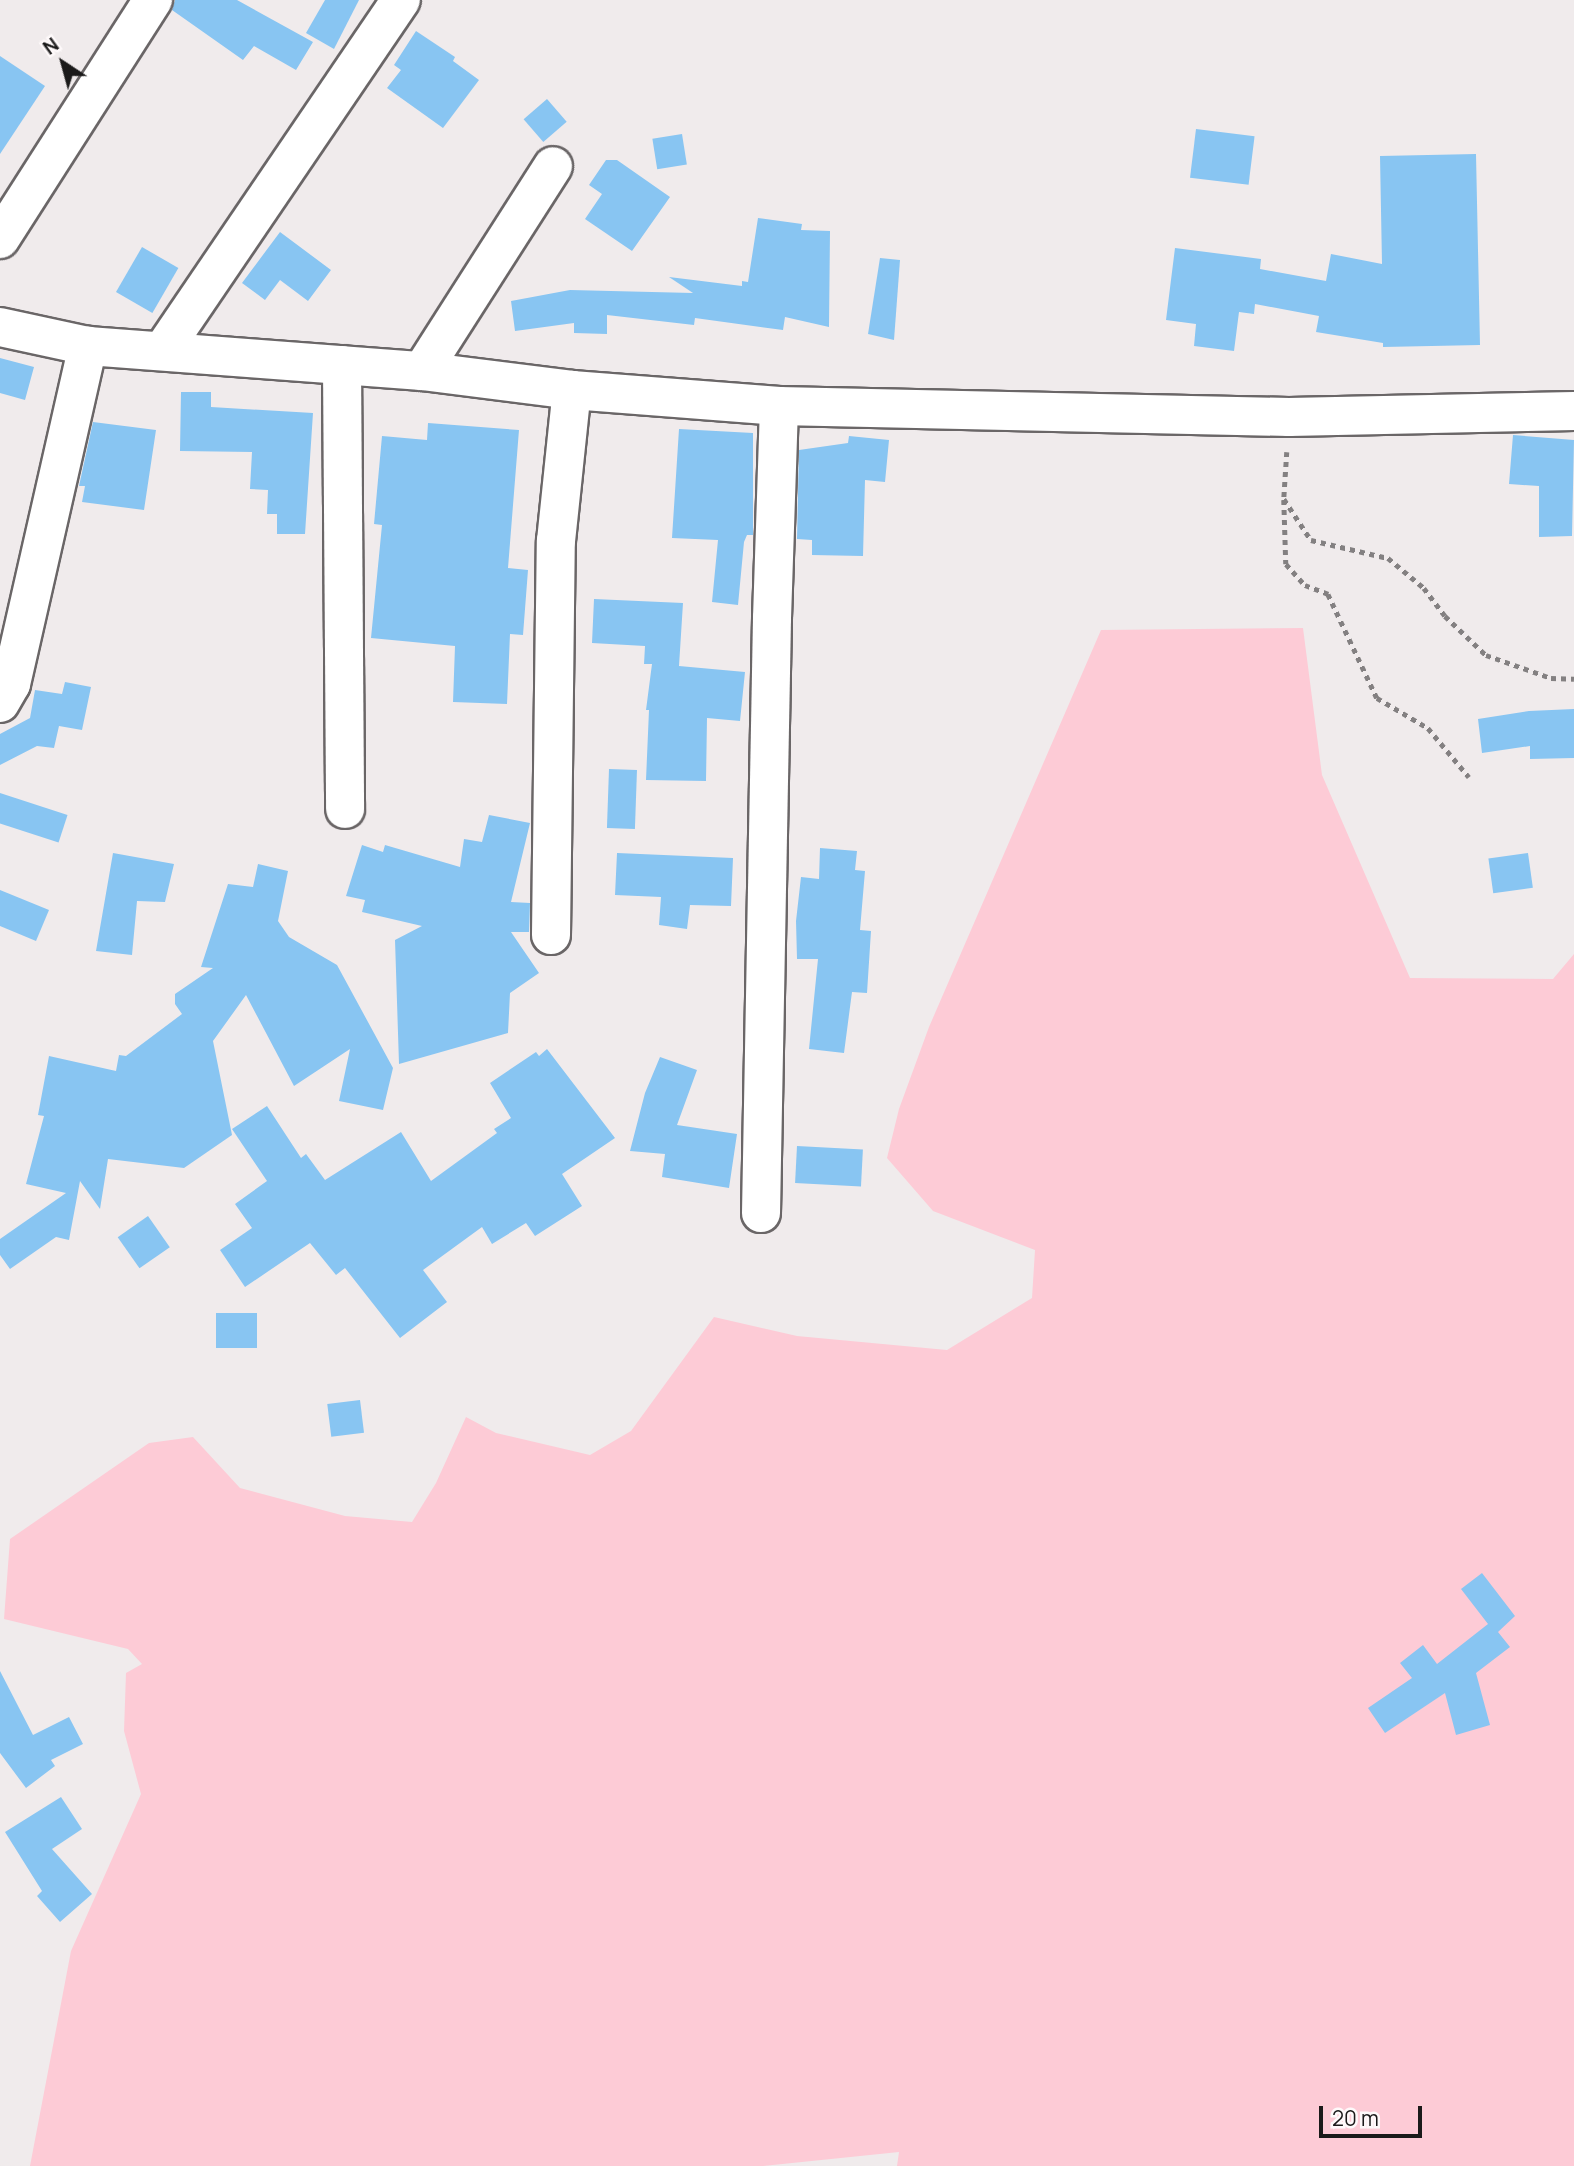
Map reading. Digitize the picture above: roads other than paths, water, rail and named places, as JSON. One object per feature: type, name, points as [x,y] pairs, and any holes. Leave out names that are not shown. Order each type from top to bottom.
[{"type":"street","points":[[0,239],[153,0]]},
{"type":"street","points":[[163,350],[401,0]]},
{"type":"street","points":[[422,371],[553,166]]},
{"type":"street","points":[[0,327],[88,346],[422,371],[572,390],[779,406],[1289,417],[1574,411]]},
{"type":"street","points":[[0,703],[10,684],[88,346]]},
{"type":"street","points":[[342,365],[345,808]]},
{"type":"street","points":[[551,935],[556,541],[572,390]]},
{"type":"street","points":[[761,1213],[772,618],[779,406]]}]
